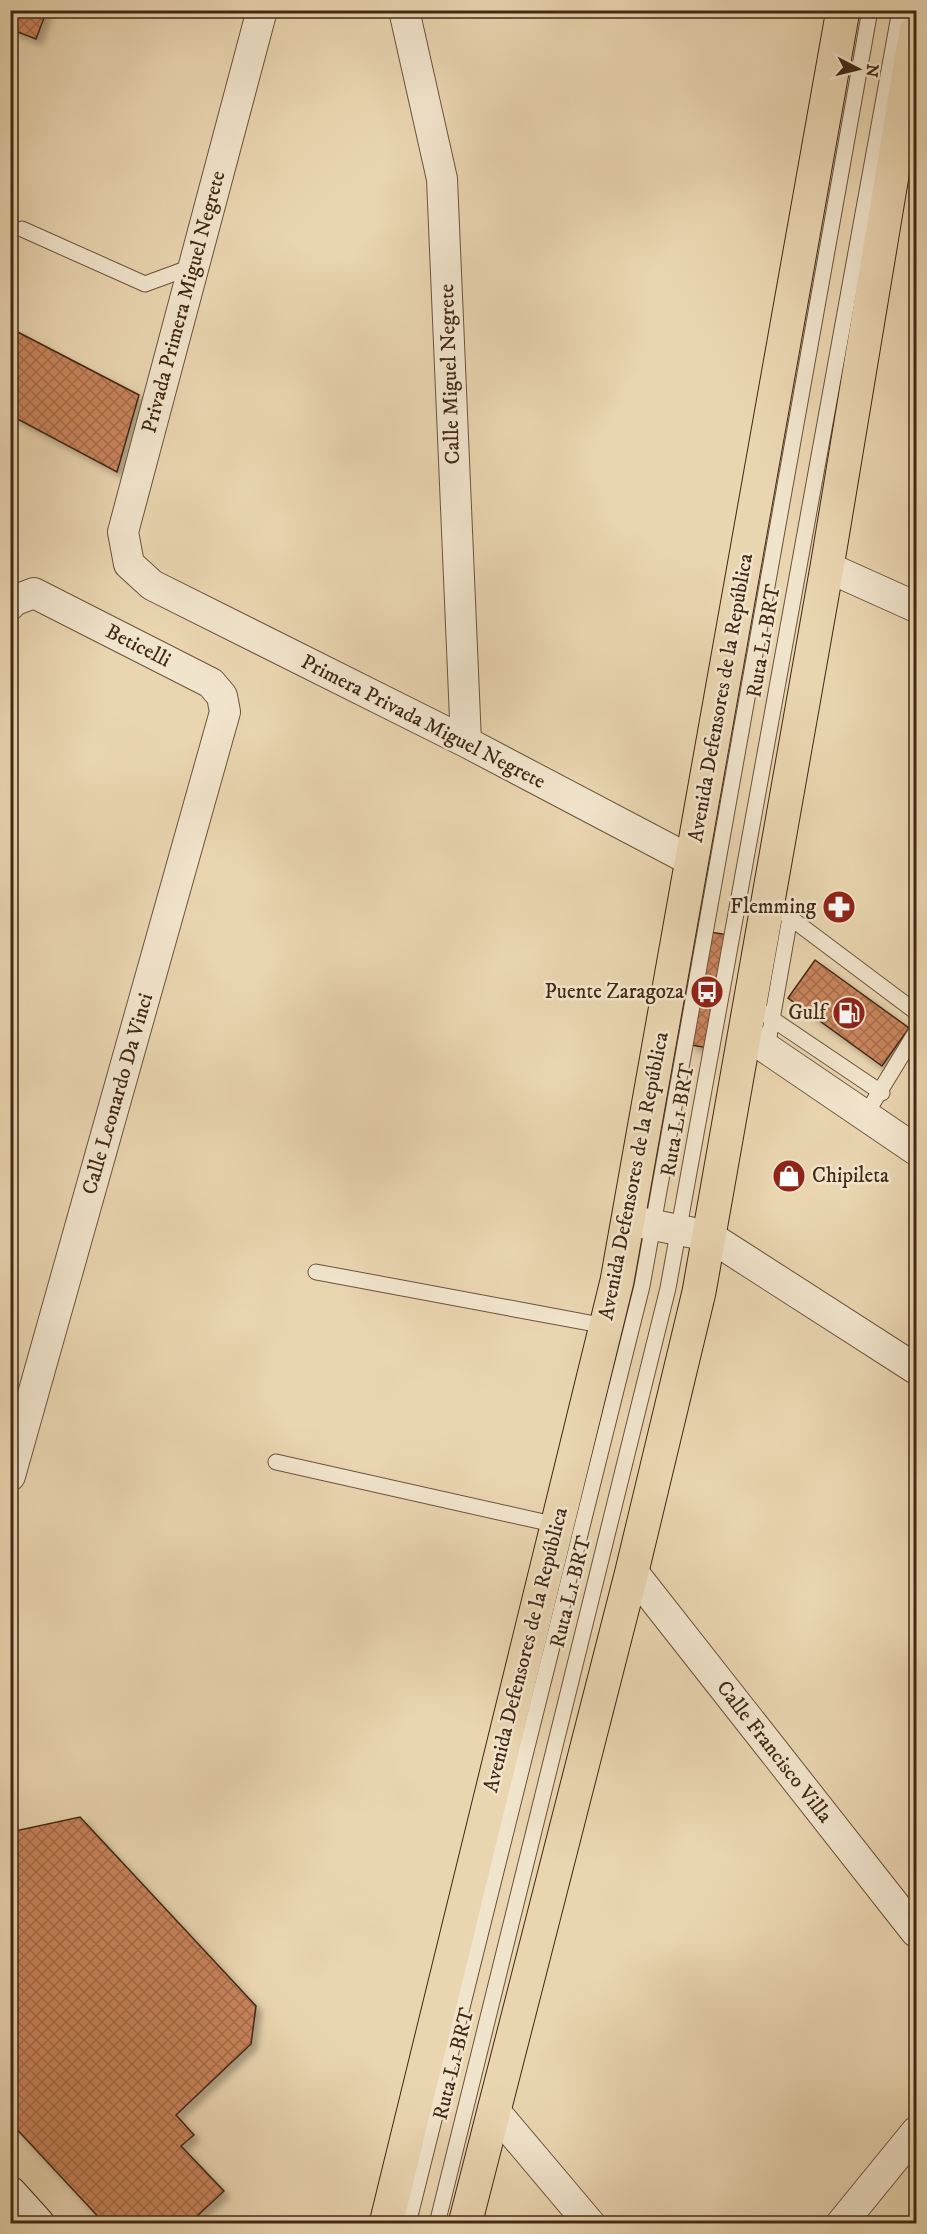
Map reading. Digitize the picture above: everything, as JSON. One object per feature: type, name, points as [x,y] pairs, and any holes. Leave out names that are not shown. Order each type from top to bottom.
[{"type":"main road","name":"Avenida Defensores de la República","points":[[465,2223],[632,1571],[699,1293],[667,1228],[692,861],[844,12]]},
{"type":"main road","name":"Avenida Defensores de la República","points":[[386,2223],[606,1326],[667,1228],[758,1026],[779,909],[827,567],[916,42]]},
{"type":"main road","points":[[10,2193],[38,2223]]},
{"type":"street","name":"Privada Primera Miguel Negrete","points":[[152,585],[129,564],[123,532],[262,10]]},
{"type":"street","name":"Calle Miguel Negrete","points":[[404,10],[442,178],[466,742]]},
{"type":"street","points":[[827,567],[916,607]]},
{"type":"street","name":"Primera Privada Miguel Negrete","points":[[152,585],[466,742],[692,861]]},
{"type":"street","name":"Beticelli","points":[[22,599],[211,682],[222,696],[225,712]]},
{"type":"street","name":"Calle Leonardo Da Vinci","points":[[10,1476],[225,712]]},
{"type":"street","points":[[758,1026],[874,1104],[916,1150]]},
{"type":"street","points":[[667,1228],[916,1369]]},
{"type":"street","name":"Calle Francisco Villa","points":[[632,1571],[916,1932]]},
{"type":"street","points":[[493,2109],[590,2223]]},
{"type":"street","points":[[841,2223],[916,2132]]},
{"type":"lane","name":"Ruta L1 BRT","points":[[408,2223],[642,1286],[667,1228],[900,10]]},
{"type":"lane","name":"Ruta L1 BRT","points":[[437,2223],[668,1288],[667,1228],[844,12]]},
{"type":"lane","points":[[22,229],[145,284],[194,266]]},
{"type":"lane","points":[[779,909],[916,1012]]},
{"type":"lane","points":[[874,1104],[916,1032]]},
{"type":"lane","points":[[316,1272],[606,1326]]},
{"type":"lane","points":[[276,1462],[557,1525]]},
{"type":"building","points":[[10,10],[47,10],[36,39],[10,29]]},
{"type":"building","points":[[10,328],[139,395],[117,472],[10,415]]},
{"type":"building","points":[[710,932],[729,935],[709,1048],[690,1045]]},
{"type":"building","name":"Gulf","points":[[815,960],[909,1028],[882,1066],[788,998]]},
{"type":"building","points":[[80,1817],[256,2006],[251,2044],[176,2115],[194,2135],[181,2146],[224,2191],[195,2218],[200,2224],[105,2224],[10,2122],[10,1832]]},
{"type":"place","name":"Flemming","points":[[839,907]]},
{"type":"place","name":"Puente Zaragoza","points":[[707,992]]},
{"type":"place","name":"Gulf","points":[[849,1013]]},
{"type":"place","name":"Chipileta","points":[[789,1176]]}]
